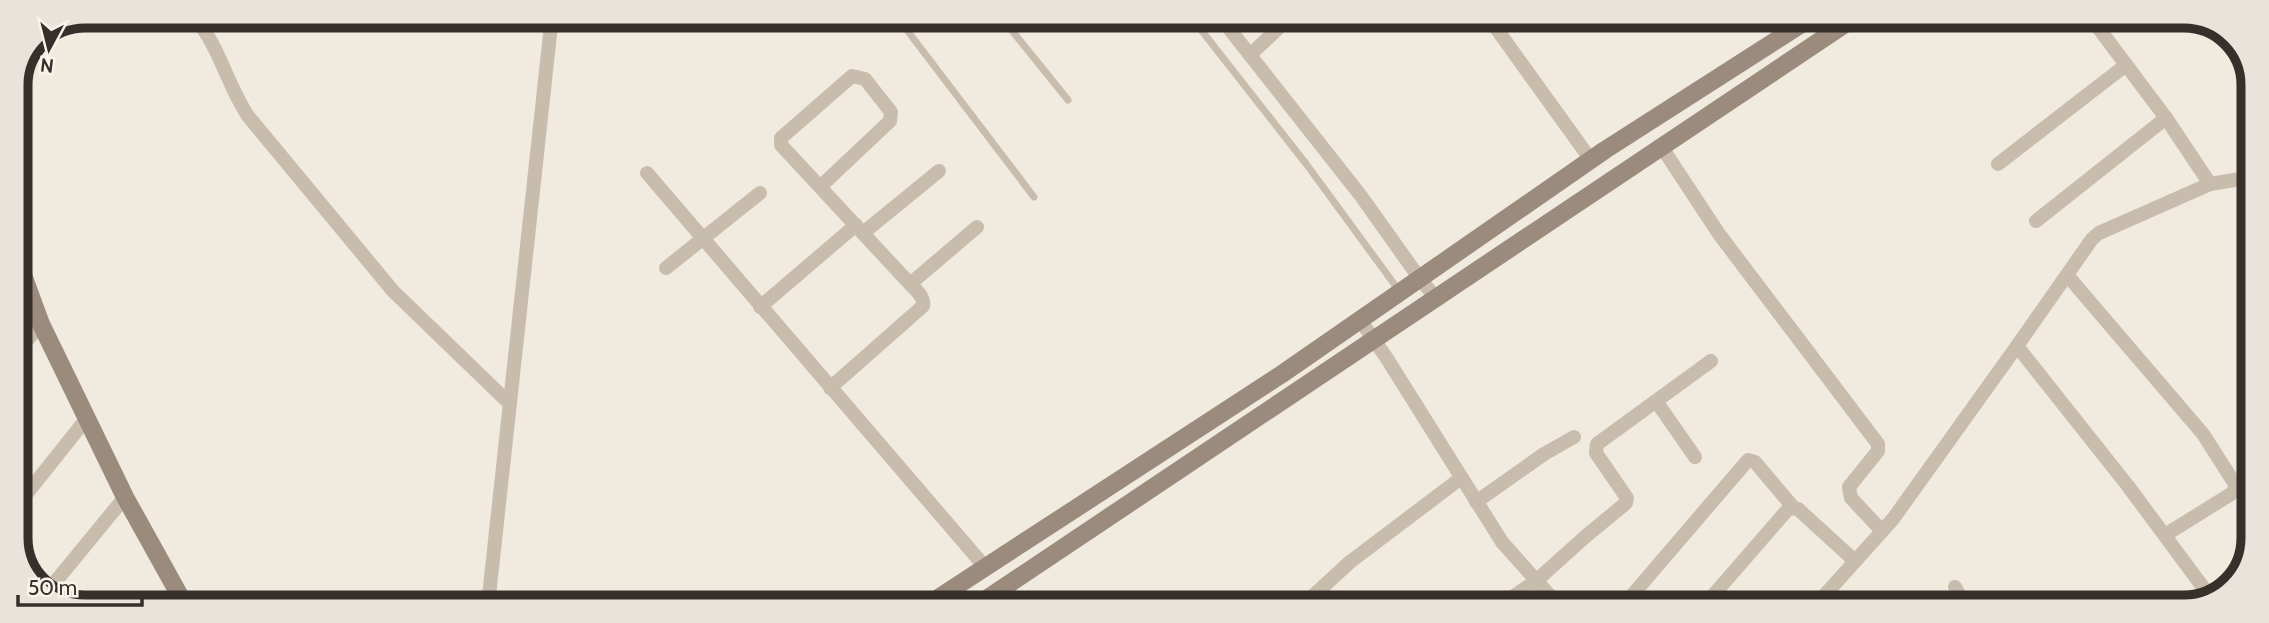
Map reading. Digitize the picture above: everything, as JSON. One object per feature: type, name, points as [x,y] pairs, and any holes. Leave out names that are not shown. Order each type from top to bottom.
[{"type":"main road","points":[[943,595],[1282,374],[1591,160],[1796,28]]},
{"type":"main road","points":[[992,595],[1661,146],[1828,28]]},
{"type":"main road","points":[[28,289],[41,324],[125,497],[179,595]]},
{"type":"street","points":[[201,28],[248,116],[385,282],[509,403]]},
{"type":"street","points":[[489,595],[551,28]]},
{"type":"street","points":[[1229,28],[1436,298]]},
{"type":"street","points":[[1250,55],[1278,28]]},
{"type":"street","points":[[1496,28],[1591,160]]},
{"type":"street","points":[[2098,28],[2166,118],[2210,184]]},
{"type":"street","points":[[1998,164],[2126,65]]},
{"type":"street","points":[[820,187],[890,121],[891,112],[861,76],[852,76],[780,138],[781,145],[923,298],[923,306],[830,388]]},
{"type":"street","points":[[2036,221],[2166,118]]},
{"type":"street","points":[[1661,146],[1719,234],[1878,444],[1878,451],[1849,487],[1849,492],[1851,498],[1882,531]]},
{"type":"street","points":[[760,307],[939,172]]},
{"type":"street","points":[[647,173],[985,567]]},
{"type":"street","points":[[1825,595],[1893,519],[2092,239],[2099,233],[2210,184],[2241,179]]},
{"type":"street","points":[[666,268],[760,193]]},
{"type":"street","points":[[910,284],[977,227]]},
{"type":"street","points":[[2067,275],[2203,434],[2235,484],[2231,494],[2165,535]]},
{"type":"street","points":[[1360,320],[1502,542],[1549,595]]},
{"type":"street","points":[[28,339],[41,324]]},
{"type":"street","points":[[2017,346],[2128,486],[2206,591]]},
{"type":"street","points":[[1516,595],[1536,581],[1626,503],[1627,498],[1596,453],[1597,444],[1711,361]]},
{"type":"street","points":[[1656,401],[1695,457]]},
{"type":"street","points":[[28,492],[87,418]]},
{"type":"street","points":[[1476,502],[1544,454],[1574,437]]},
{"type":"street","points":[[1632,595],[1748,460],[1755,462],[1793,507],[1855,561]]},
{"type":"street","points":[[1314,595],[1350,562],[1461,478]]},
{"type":"street","points":[[53,585],[125,497]]},
{"type":"street","points":[[1714,595],[1793,507]]},
{"type":"street","points":[[1955,587],[1959,595]]},
{"type":"lane","points":[[905,28],[1034,197]]},
{"type":"lane","points":[[1010,28],[1068,100]]},
{"type":"lane","points":[[1200,28],[1307,165],[1400,292]]}]
